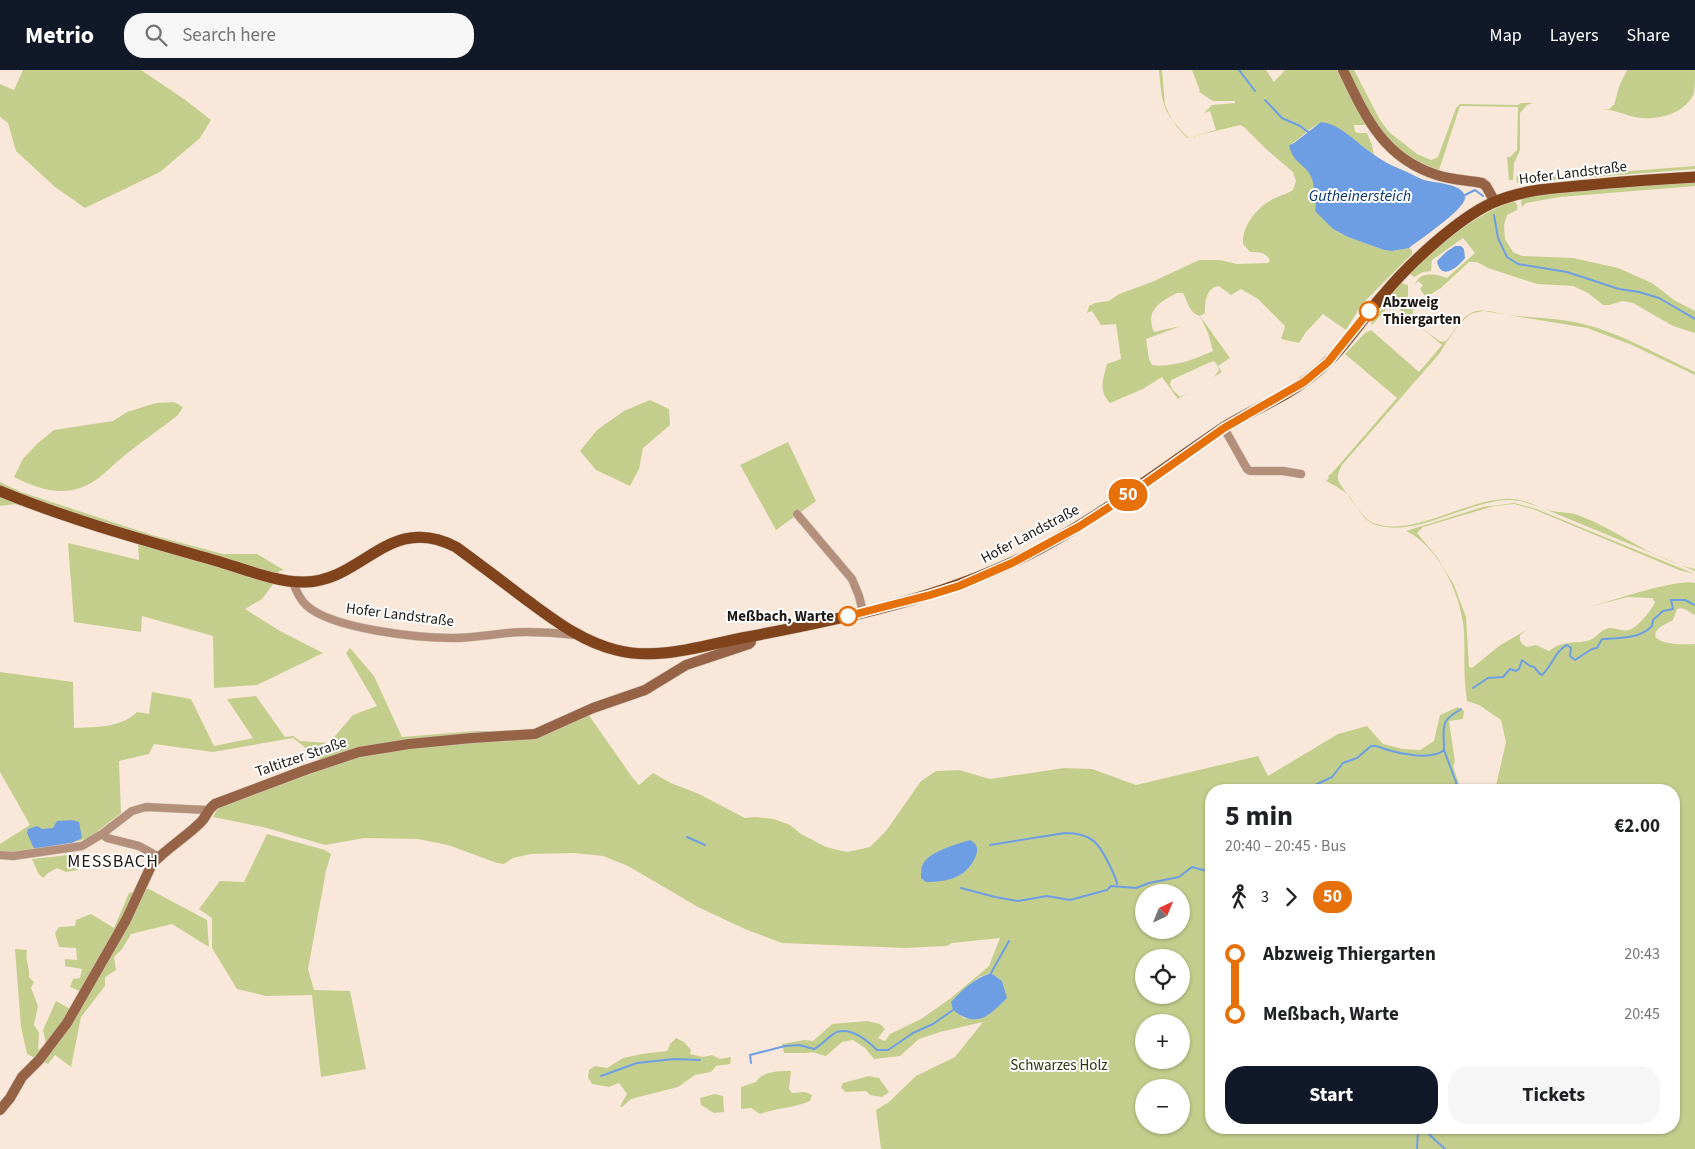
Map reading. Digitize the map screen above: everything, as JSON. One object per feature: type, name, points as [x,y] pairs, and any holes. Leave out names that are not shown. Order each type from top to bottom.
[{"type":"main road","name":"Hofer Landstraße","points":[[293,582],[313,582],[329,577],[398,540],[411,537],[433,538],[445,541],[456,547],[576,635],[610,649],[637,654],[689,649],[752,637],[930,595],[959,586],[1040,549],[1114,504],[1224,428],[1304,382],[1318,371],[1339,349],[1401,275],[1455,226],[1477,212],[1512,196],[1547,188],[1695,176]]},
{"type":"main road","points":[[0,491],[141,539],[293,582]]},
{"type":"street","points":[[1343,70],[1367,119],[1382,140],[1395,152],[1424,170],[1448,178],[1482,183],[1496,202]]},
{"type":"street","points":[[1224,428],[1250,471],[1283,471],[1302,474]]},
{"type":"street","points":[[797,514],[852,579],[860,596],[863,612]]},
{"type":"street","name":"Hofer Landstraße","points":[[293,582],[296,593],[306,606],[338,623],[452,638],[524,632],[576,635]]},
{"type":"street","name":"Taltitzer Straße","points":[[0,1110],[10,1098],[22,1077],[39,1060],[67,1022],[126,920],[152,864],[202,821],[207,810],[215,804],[359,752],[454,739],[535,734],[593,708],[646,690],[686,665],[748,644],[751,642],[752,637]]},
{"type":"street","points":[[0,855],[13,856],[82,846],[102,834],[132,811],[146,807],[207,810]]},
{"type":"street","points":[[102,834],[107,838],[139,846],[159,857]]},
{"type":"green space","points":[[23,70],[141,70],[211,120],[200,138],[160,172],[85,208],[55,187],[16,151],[8,123],[0,117],[0,84],[14,90]]},
{"type":"green space","points":[[1159,70],[1162,70],[1165,105],[1172,120],[1165,107]]},
{"type":"green space","points":[[1192,70],[1266,70],[1274,82],[1285,70],[1339,70],[1365,123],[1365,125],[1354,125],[1355,132],[1367,133],[1374,155],[1326,123],[1317,125],[1289,145],[1300,163],[1310,172],[1315,185],[1314,194],[1317,202],[1333,229],[1348,237],[1384,250],[1392,251],[1409,248],[1412,250],[1412,254],[1362,304],[1346,330],[1323,314],[1306,332],[1299,343],[1281,339],[1285,326],[1258,299],[1241,289],[1231,295],[1219,286],[1215,287],[1211,289],[1207,296],[1205,313],[1200,316],[1230,358],[1218,366],[1222,372],[1214,377],[1219,370],[1213,361],[1171,380],[1172,389],[1180,397],[1189,392],[1178,399],[1162,377],[1143,389],[1110,403],[1104,394],[1102,385],[1107,364],[1121,359],[1116,324],[1101,325],[1092,311],[1087,313],[1089,306],[1109,301],[1119,294],[1152,282],[1199,260],[1220,260],[1237,264],[1268,263],[1270,261],[1264,254],[1250,252],[1243,244],[1245,230],[1257,211],[1269,201],[1293,190],[1296,181],[1293,172],[1240,125],[1194,136],[1216,130],[1210,111],[1204,113],[1212,105],[1235,103],[1235,101],[1213,101],[1199,92]],"holes":[[[1183,293],[1191,310],[1200,316],[1208,333],[1213,351],[1175,364],[1152,365],[1149,359],[1146,339],[1181,326],[1154,332],[1151,318],[1155,308],[1170,296]]]},
{"type":"green space","points":[[1347,70],[1354,70],[1380,120],[1389,132],[1417,154],[1431,160],[1438,157],[1456,108],[1460,104],[1518,105],[1521,103],[1533,103],[1527,105],[1520,113],[1520,150],[1514,163],[1513,180],[1509,180],[1507,157],[1510,157],[1517,150],[1518,107],[1460,106],[1439,170],[1404,153],[1391,142],[1372,118]]},
{"type":"green space","points":[[1627,70],[1695,70],[1694,93],[1685,106],[1679,110],[1656,118],[1640,118],[1602,109],[1609,109],[1614,105],[1620,84]]},
{"type":"green space","points":[[1695,166],[1695,169],[1517,183],[1516,176],[1520,179],[1538,178]]},
{"type":"green space","points":[[1695,180],[1695,186],[1560,197],[1526,203],[1522,207],[1521,203],[1522,199],[1537,195]]},
{"type":"green space","points":[[1514,201],[1518,206],[1517,210],[1507,215],[1504,225],[1505,239],[1513,252],[1522,256],[1573,258],[1618,268],[1652,283],[1674,300],[1695,311],[1695,333],[1673,326],[1633,303],[1623,301],[1603,305],[1588,293],[1573,286],[1537,284],[1488,268],[1477,262],[1469,262],[1441,288],[1426,297],[1420,289],[1423,285],[1418,281],[1415,284],[1417,280],[1424,275],[1438,275],[1447,278],[1475,253],[1463,238],[1432,260],[1431,271],[1423,272],[1414,277],[1410,272],[1446,240],[1472,222]]},
{"type":"green space","points":[[1401,283],[1408,285],[1408,300],[1413,304],[1420,298],[1424,299],[1415,307],[1413,315],[1418,324],[1441,342],[1446,341],[1464,318],[1475,311],[1484,310],[1507,315],[1484,311],[1478,312],[1470,315],[1460,324],[1440,353],[1342,465],[1338,479],[1347,495],[1326,481],[1329,478],[1328,476],[1397,398],[1345,354],[1365,333],[1371,330],[1419,372],[1442,345],[1392,303],[1372,325],[1371,323],[1382,309],[1384,310],[1390,295]]},
{"type":"green space","points":[[1509,315],[1548,318],[1600,329],[1628,340],[1695,372],[1695,375],[1632,345],[1587,328]]},
{"type":"green space","points":[[650,400],[669,409],[670,425],[643,448],[639,469],[630,486],[596,470],[580,451],[597,430],[624,411]]},
{"type":"green space","points":[[174,402],[183,407],[178,415],[89,484],[68,491],[57,491],[36,486],[14,477],[23,459],[54,430],[113,421],[127,412],[156,403]]},
{"type":"green space","points":[[788,442],[816,501],[776,530],[740,465]]},
{"type":"green space","points":[[0,482],[21,492],[152,535],[223,554],[257,554],[284,570],[279,571],[274,583],[262,599],[245,609],[280,631],[323,653],[257,685],[214,688],[213,636],[142,616],[141,632],[74,622],[68,543],[139,560],[138,543],[15,504],[0,506]]},
{"type":"green space","points":[[1513,499],[1528,502],[1539,507],[1514,500],[1494,502],[1425,523],[1392,528],[1371,523],[1364,517],[1357,507],[1370,521],[1392,527],[1425,521],[1480,503],[1497,500]]},
{"type":"green space","name":"Schwarzes Holz","points":[[1514,503],[1534,508],[1695,574],[1679,570],[1533,509],[1514,504],[1494,506],[1423,527],[1417,533],[1437,557],[1454,585],[1466,617],[1469,667],[1472,668],[1499,646],[1528,629],[1520,635],[1522,644],[1527,647],[1536,645],[1549,651],[1561,644],[1590,640],[1607,629],[1613,628],[1624,631],[1632,629],[1651,609],[1655,602],[1652,598],[1628,597],[1593,606],[1661,586],[1687,582],[1695,583],[1695,615],[1684,609],[1677,609],[1673,620],[1660,627],[1655,634],[1656,638],[1668,643],[1695,644],[1695,1149],[881,1149],[876,1110],[889,1102],[916,1076],[955,1057],[983,1022],[919,1039],[900,1056],[874,1059],[865,1048],[853,1040],[842,1042],[826,1056],[812,1052],[784,1053],[782,1044],[804,1040],[813,1041],[832,1024],[867,1021],[880,1024],[885,1029],[878,1038],[885,1041],[890,1034],[921,1019],[951,998],[989,966],[1000,938],[952,943],[947,946],[905,948],[782,943],[745,929],[698,907],[628,866],[603,856],[574,853],[531,854],[513,858],[504,864],[448,845],[418,839],[365,838],[325,845],[267,828],[213,817],[217,810],[226,802],[326,764],[293,738],[213,752],[154,744],[149,754],[119,761],[121,813],[90,837],[79,841],[6,853],[0,851],[0,844],[30,825],[0,772],[0,672],[73,682],[74,728],[116,724],[137,712],[149,714],[152,692],[191,699],[214,746],[253,738],[227,699],[256,696],[285,737],[293,736],[300,741],[329,743],[353,715],[377,706],[346,653],[350,648],[374,676],[402,737],[475,731],[527,731],[561,719],[563,728],[563,724],[588,714],[639,785],[653,773],[745,818],[774,819],[790,825],[801,834],[826,847],[847,852],[870,847],[886,831],[921,781],[936,771],[959,770],[990,779],[1064,768],[1092,769],[1136,785],[1258,756],[1268,776],[1338,734],[1367,726],[1383,744],[1403,749],[1420,750],[1434,741],[1440,715],[1458,707],[1464,711],[1463,719],[1449,721],[1455,762],[1453,766],[1459,784],[1205,784],[1205,1134],[1680,1134],[1680,784],[1496,784],[1506,742],[1501,720],[1479,705],[1467,701],[1464,631],[1458,602],[1453,587],[1438,560],[1418,538],[1406,531],[1483,507]],"holes":[[[970,840],[971,865],[962,874],[947,880],[932,856],[942,850]],[[991,973],[1002,981],[1006,998],[983,1017],[963,1018],[951,1002],[979,977]]]},
{"type":"green space","points":[[1543,508],[1572,513],[1593,521],[1658,556]]},
{"type":"green space","points":[[267,834],[325,850],[331,854],[326,871],[308,969],[314,990],[350,991],[366,1069],[321,1077],[312,995],[266,996],[237,989],[212,948],[212,918],[199,909],[220,881],[244,882]]},
{"type":"green space","points":[[77,854],[78,870],[66,872],[57,868],[43,878],[38,873],[32,859]]},
{"type":"green space","points":[[149,889],[207,920],[209,947],[172,924],[131,934],[122,949],[114,957],[116,970],[105,977],[105,986],[81,1017],[71,1067],[55,1055],[48,1064],[27,1054],[21,1027],[15,949],[27,950],[29,977],[34,982],[31,988],[38,1006],[34,1025],[39,1033],[38,1050],[46,1044],[43,1030],[56,1001],[78,1013],[87,994],[70,987],[73,979],[80,978],[82,969],[65,966],[65,959],[77,960],[76,948],[59,947],[55,933],[59,927],[75,926],[76,920],[91,914],[114,928],[129,893]]},
{"type":"green space","points":[[676,1038],[684,1042],[691,1050],[690,1054],[703,1057],[712,1055],[720,1059],[731,1057],[730,1064],[716,1066],[711,1072],[695,1075],[678,1087],[631,1099],[622,1107],[620,1106],[627,1094],[619,1083],[609,1087],[592,1084],[588,1077],[589,1070],[595,1066],[607,1068],[623,1058],[667,1051],[670,1044]]},
{"type":"green space","points":[[791,1071],[789,1089],[792,1093],[805,1092],[812,1095],[810,1101],[760,1114],[751,1108],[741,1109],[741,1087],[756,1082],[767,1074]]},
{"type":"green space","points":[[869,1076],[879,1078],[889,1092],[882,1097],[870,1095],[866,1091],[845,1092],[841,1087],[843,1083]]},
{"type":"green space","points":[[715,1094],[723,1096],[724,1112],[714,1113],[701,1105],[700,1098]]},
{"type":"water","name":"Gutheinersteich","points":[[1321,122],[1328,123],[1342,130],[1376,156],[1393,166],[1424,180],[1454,186],[1463,192],[1464,202],[1451,216],[1409,248],[1392,251],[1384,250],[1348,237],[1333,229],[1315,211],[1316,202],[1311,176],[1295,158],[1289,145]]},
{"type":"water","points":[[1455,246],[1461,246],[1464,249],[1465,258],[1450,271],[1442,271],[1437,261]]},
{"type":"water","points":[[72,820],[79,822],[82,838],[72,843],[34,849],[27,833],[28,829],[37,826],[42,829],[53,828],[57,821]]},
{"type":"water","points":[[970,840],[976,845],[977,853],[973,862],[963,873],[952,879],[939,881],[926,882],[921,878],[922,866],[930,857],[943,849]]},
{"type":"water","points":[[991,973],[1002,981],[1007,998],[982,1018],[969,1019],[953,1010],[951,1002],[960,993],[974,981]]},
{"type":"waterway","points":[[1239,70],[1255,91]]},
{"type":"waterway","points":[[1265,100],[1282,118],[1308,132]]},
{"type":"waterway","points":[[1465,195],[1475,190],[1483,196]]},
{"type":"waterway","points":[[1494,215],[1498,238],[1507,257],[1518,264],[1567,272],[1619,289],[1659,298],[1695,319]]},
{"type":"waterway","points":[[1473,688],[1488,678],[1503,677],[1510,669],[1516,671],[1519,669],[1522,660],[1534,667],[1542,675],[1559,651],[1567,645],[1571,648],[1570,656],[1575,660],[1592,649],[1597,648],[1602,639],[1629,637],[1642,633],[1652,626],[1653,620],[1663,611],[1673,609],[1671,600],[1685,600],[1695,605]]},
{"type":"waterway","points":[[1317,784],[1332,777],[1343,763],[1357,758],[1371,746],[1411,755],[1438,754],[1444,750],[1444,725],[1446,721],[1461,709]]},
{"type":"waterway","points":[[1444,750],[1456,784]]},
{"type":"waterway","points":[[990,845],[1065,833],[1082,835],[1098,845],[1117,884]]},
{"type":"waterway","points":[[687,837],[705,845]]},
{"type":"waterway","points":[[961,888],[1018,901],[1047,896],[1070,900],[1107,890],[1111,886],[1136,888],[1149,883],[1179,877],[1192,867],[1205,870]]},
{"type":"waterway","points":[[991,973],[1009,941]]},
{"type":"waterway","points":[[751,1063],[750,1055],[785,1046],[799,1045],[814,1049],[835,1033],[843,1031],[859,1035],[877,1050],[888,1050],[953,1010]]},
{"type":"waterway","points":[[601,1076],[637,1063],[674,1059],[700,1060]]},
{"type":"waterway","points":[[1417,1149],[1418,1134]]},
{"type":"waterway","points":[[1429,1134],[1445,1149]]},
{"type":"bus line","name":"50","points":[[848,616],[959,586],[1012,563],[1080,526],[1136,490],[1224,428],[1304,382],[1328,362],[1369,311]]},
{"type":"place","name":"Abzweig Thiergarten","points":[[1369,311]]},
{"type":"place","name":"Meßbach, Warte","points":[[848,616]]},
{"type":"district","name":"MESSBACH","points":[[113,861]]}]
